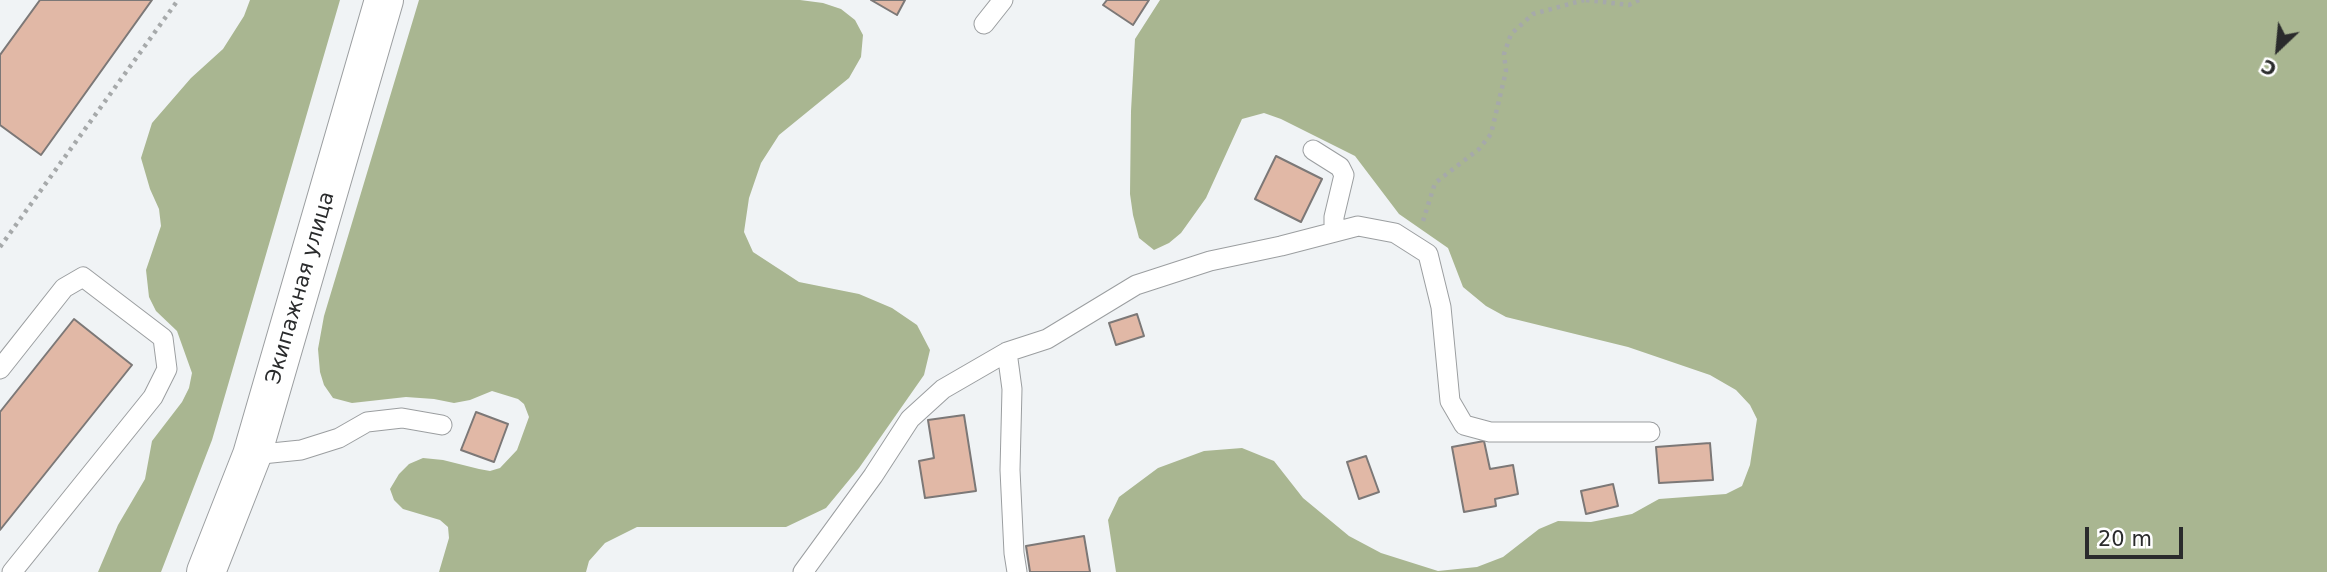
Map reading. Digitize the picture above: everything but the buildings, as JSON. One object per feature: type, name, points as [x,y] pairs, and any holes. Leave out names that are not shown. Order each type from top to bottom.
[{"type":"main road","name":"Экипажная улица","points":[[206,572],[252,455],[384,0]]},
{"type":"lane","points":[[984,24],[1003,0]]},
{"type":"lane","points":[[1313,150],[1340,167],[1344,175],[1334,217],[1334,231]]},
{"type":"lane","points":[[803,572],[873,476],[910,419],[943,389],[1007,352],[1047,338],[1136,285],[1209,261],[1358,226],[1395,233],[1428,254],[1441,307],[1450,401],[1464,425],[1490,432],[1650,432]]},
{"type":"lane","points":[[0,369],[64,288],[83,277],[163,338],[167,369],[153,397],[12,572]]},
{"type":"lane","points":[[1007,352],[1012,389],[1010,470],[1017,572]]},
{"type":"lane","points":[[252,455],[301,450],[339,438],[367,422],[402,418],[442,425]]},
{"type":"path","points":[[0,247],[178,0]]},
{"type":"path","points":[[1422,226],[1435,183],[1479,149],[1491,134],[1506,71],[1504,54],[1511,34],[1533,14],[1585,0],[1629,5],[1639,0]]},
{"type":"green space","points":[[250,0],[340,0],[212,440],[161,572],[98,572],[118,525],[145,479],[152,441],[182,402],[192,373],[177,331],[156,311],[149,297],[146,270],[161,226],[159,209],[141,158],[152,123],[191,78],[223,49],[244,16]]},
{"type":"green space","points":[[419,0],[800,0],[841,9],[855,20],[863,35],[861,57],[849,78],[779,135],[761,163],[749,198],[744,232],[753,252],[799,282],[859,294],[892,308],[917,325],[930,350],[924,375],[859,468],[826,508],[786,527],[637,527],[605,543],[589,561],[586,572],[439,572],[449,538],[448,527],[440,520],[403,509],[394,500],[390,489],[409,464],[423,458],[490,471],[500,468],[517,450],[529,417],[524,404],[518,399],[492,391],[454,403],[406,397],[352,403],[333,398],[324,385],[320,372],[318,349],[324,316]]},
{"type":"green space","points":[[1160,0],[2327,0],[2327,572],[1116,572],[1108,520],[1119,497],[1158,468],[1204,451],[1242,448],[1274,461],[1303,498],[1349,536],[1381,553],[1438,571],[1477,567],[1503,557],[1539,529],[1558,521],[1591,522],[1632,514],[1659,499],[1726,494],[1742,486],[1750,465],[1757,419],[1750,405],[1736,390],[1710,375],[1628,347],[1506,317],[1486,306],[1463,287],[1448,248],[1399,214],[1355,156],[1264,113],[1242,119],[1206,198],[1181,233],[1154,250],[1139,238],[1133,215],[1130,194],[1131,111],[1135,39]]}]
